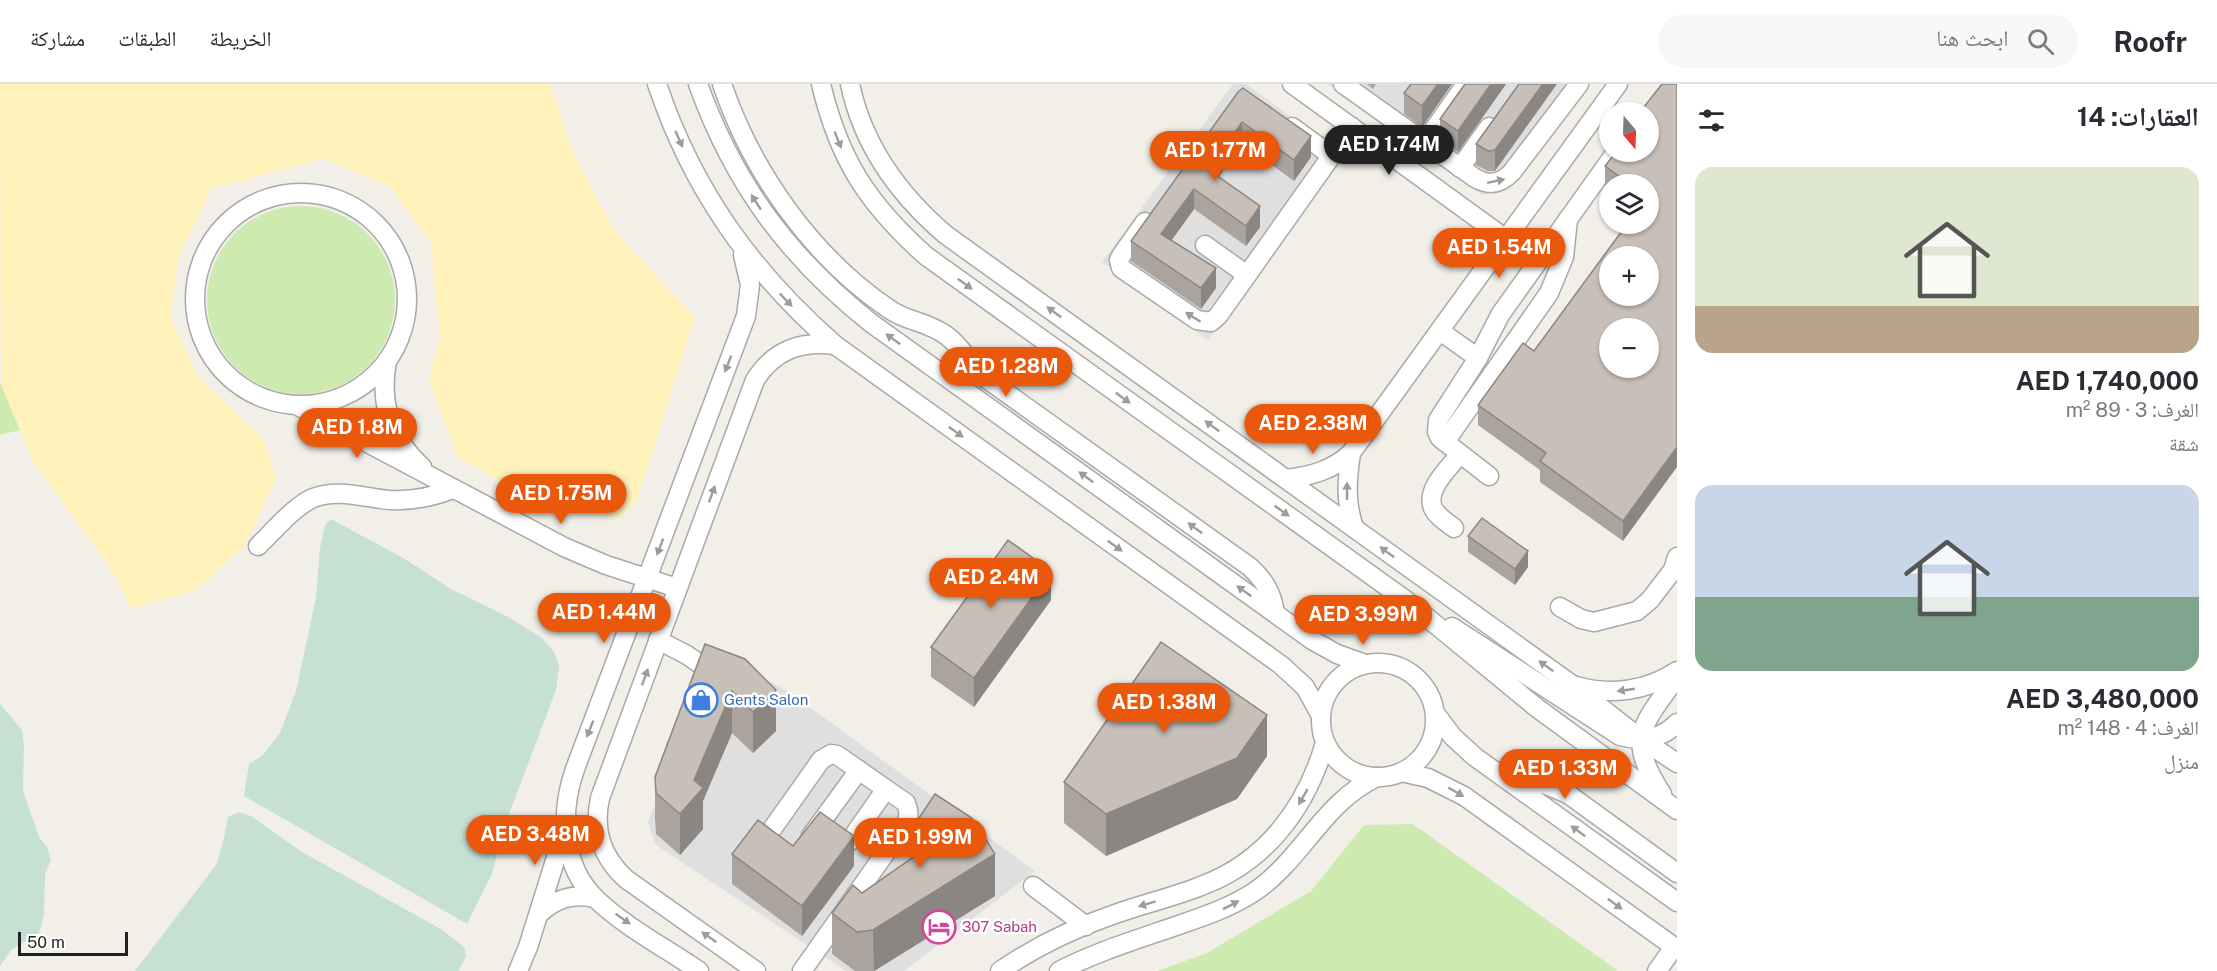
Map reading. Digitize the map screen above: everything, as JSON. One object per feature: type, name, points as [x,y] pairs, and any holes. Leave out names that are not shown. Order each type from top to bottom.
[{"type":"street","points":[[657,84],[676,134],[695,174],[717,211],[741,247],[785,299],[835,345],[1281,665],[1305,687],[1320,714]]},
{"type":"street","points":[[698,84],[725,150],[764,215],[794,252],[841,299],[1324,648],[1365,664]]},
{"type":"street","points":[[722,84],[742,131],[779,196],[820,248],[854,281],[890,310],[926,323],[949,338],[976,370],[1022,405],[1250,567],[1268,587],[1275,613]]},
{"type":"street","points":[[821,84],[838,141],[866,192],[904,236],[926,256],[1407,601],[1528,701],[1672,807]]},
{"type":"street","points":[[850,84],[862,123],[873,148],[899,188],[924,216],[946,235],[1572,684],[1641,739],[1677,763]]},
{"type":"street","points":[[1292,84],[1506,239]]},
{"type":"street","points":[[1343,84],[1482,182],[1499,183],[1506,178],[1579,84]]},
{"type":"street","points":[[1425,142],[1466,84]]},
{"type":"street","points":[[1286,479],[1329,469],[1351,453],[1618,84]]},
{"type":"street","points":[[1460,168],[1500,112]]},
{"type":"street","points":[[1276,114],[1332,156]]},
{"type":"street","points":[[1155,209],[1119,260],[1119,264],[1124,271],[1197,320],[1206,323],[1215,320],[1352,127]]},
{"type":"street","points":[[1489,476],[1445,442],[1437,432],[1438,420],[1478,358],[1500,315],[1609,162]]},
{"type":"street","points":[[290,194],[315,194],[338,200],[360,211],[378,227],[393,246],[403,268],[407,292],[406,316],[399,339],[387,361],[373,377],[356,390],[337,399],[316,404],[295,405],[271,401],[249,391],[229,377],[213,359],[202,337],[198,322],[195,290],[200,266],[211,244],[220,231],[245,210],[267,199],[290,194]]},
{"type":"street","points":[[1445,442],[1549,293],[1564,257],[1568,219]]},
{"type":"street","points":[[1205,245],[1247,275]]},
{"type":"street","points":[[699,971],[595,898],[585,885],[573,860],[565,828],[565,806],[569,786],[746,316],[750,285],[741,247]]},
{"type":"street","points":[[841,299],[854,281]]},
{"type":"street","points":[[1440,331],[1478,358]]},
{"type":"street","points":[[756,971],[626,879],[615,868],[600,842],[597,812],[600,798],[755,380],[772,358],[794,348],[821,344],[835,345]]},
{"type":"street","points":[[387,361],[384,395],[392,428],[410,456],[436,481]]},
{"type":"street","points":[[295,405],[574,552],[677,588]]},
{"type":"street","points":[[1010,423],[1022,405]]},
{"type":"street","points":[[1351,453],[1346,499],[1354,528]]},
{"type":"street","points":[[1454,528],[1438,516],[1431,501],[1436,486],[1460,454]]},
{"type":"street","points":[[258,546],[304,503],[324,495],[346,494],[401,500],[428,498],[453,489]]},
{"type":"street","points":[[1560,607],[1587,622],[1629,614],[1644,606],[1676,566]]},
{"type":"street","points":[[1407,601],[1503,659],[1610,731],[1630,739],[1641,739],[1664,733],[1677,723]]},
{"type":"street","points":[[658,640],[687,655],[714,674]]},
{"type":"street","points":[[1379,662],[1406,669],[1426,687],[1432,699],[1436,713],[1432,742],[1414,765],[1401,772],[1377,777],[1361,775],[1346,768],[1334,757],[1325,743],[1320,724],[1323,702],[1335,682],[1354,668],[1365,664],[1379,662]]},
{"type":"street","points":[[1572,684],[1600,691],[1628,690],[1659,681],[1677,670]]},
{"type":"street","points":[[1672,807],[1644,764],[1641,739],[1651,713],[1677,677]]},
{"type":"street","points":[[1436,713],[1464,747],[1677,902]]},
{"type":"street","points":[[1000,971],[1033,951],[1086,926],[1119,912],[1203,886],[1246,862],[1277,834],[1304,798],[1325,743]]},
{"type":"street","points":[[802,971],[908,820],[909,811],[906,803],[860,770],[837,755],[831,754],[821,760],[768,836],[770,843],[796,852],[818,827],[860,770]]},
{"type":"street","points":[[1401,772],[1428,778],[1464,796],[1676,948],[1657,971]]},
{"type":"street","points":[[1059,971],[1101,952],[1211,914],[1257,890],[1283,867],[1344,797],[1377,777]]},
{"type":"street","points":[[1512,783],[1546,785],[1568,794],[1677,873]]},
{"type":"street","points":[[818,827],[842,843],[849,842],[886,789]]},
{"type":"street","points":[[518,971],[539,914],[565,828]]},
{"type":"street","points":[[1033,886],[1086,926]]},
{"type":"street","points":[[539,914],[547,907],[567,897],[595,898]]},
{"type":"shaded area","points":[[1233,84],[1246,84],[1344,155],[1208,340],[1102,262]]},
{"type":"shaded area","points":[[1327,84],[1579,84],[1503,191],[1482,195]]},
{"type":"shaded area","points":[[715,654],[786,690],[1035,871],[904,971],[846,971],[656,845],[648,822]]},
{"type":"green space","points":[[292,206],[310,206],[337,213],[368,233],[388,264],[395,300],[388,336],[368,367],[337,387],[310,394],[292,394],[257,383],[241,373],[228,360],[211,327],[207,309],[207,291],[218,256],[228,240],[241,227],[274,210]]},
{"type":"green space","points":[[0,382],[20,430],[0,435]]},
{"type":"green space","points":[[331,519],[405,559],[451,589],[508,617],[541,637],[554,652],[559,666],[556,690],[503,830],[492,874],[467,924],[244,796],[249,764],[263,755],[280,733],[296,691],[316,598],[320,548],[325,525]]},
{"type":"green space","points":[[0,704],[22,730],[23,791],[39,837],[47,847],[51,860],[45,874],[44,915],[39,933],[11,950],[0,966]]},
{"type":"green space","points":[[239,812],[251,816],[302,852],[441,929],[464,947],[466,956],[459,971],[135,971],[216,865],[228,817]]},
{"type":"green space","points":[[1413,824],[1618,971],[1157,971],[1207,953],[1311,891],[1364,825]]},
{"type":"sand","points":[[0,84],[550,84],[574,155],[616,233],[695,317],[637,500],[618,519],[537,503],[458,457],[429,380],[440,335],[431,243],[390,187],[325,159],[212,188],[180,253],[170,317],[198,377],[263,438],[276,479],[244,547],[195,591],[131,608],[110,568],[34,463],[1,385]]},
{"type":"building","points":[[1411,84],[1438,84],[1422,106],[1404,93]]},
{"type":"building","points":[[1465,84],[1491,84],[1458,131],[1440,119]]},
{"type":"building","points":[[1519,84],[1543,84],[1495,150],[1488,151],[1476,144]]},
{"type":"building","points":[[1662,84],[1677,84],[1677,447],[1623,521],[1540,461],[1546,453],[1478,405],[1523,343],[1534,351],[1599,262],[1599,306],[1659,306],[1659,246],[1611,246],[1620,234],[1659,234],[1659,174],[1616,174],[1605,166],[1608,162],[1659,162],[1659,102],[1648,102]]},
{"type":"building","points":[[1243,88],[1311,136],[1294,160],[1242,122],[1209,170],[1260,206],[1246,226],[1194,189],[1161,234],[1216,268],[1201,288],[1131,241]]},
{"type":"building","points":[[1482,518],[1528,551],[1515,569],[1468,536]]},
{"type":"building","points":[[1008,540],[1051,571],[974,678],[931,647]]},
{"type":"building","points":[[1161,642],[1267,715],[1237,758],[1106,814],[1064,782]]},
{"type":"building","points":[[705,644],[745,659],[776,690],[753,712],[732,691],[694,780],[703,788],[680,814],[656,793],[655,777]]},
{"type":"building","points":[[935,794],[972,818],[995,854],[873,930],[857,932],[832,913],[853,885],[862,893],[942,837],[917,821]]},
{"type":"building","points":[[820,812],[854,836],[802,906],[732,854],[758,820],[793,846]]},
{"type":"place","name":"Gents Salon","points":[[701,700]]},
{"type":"place","name":"307 Sabah","points":[[939,927]]}]
